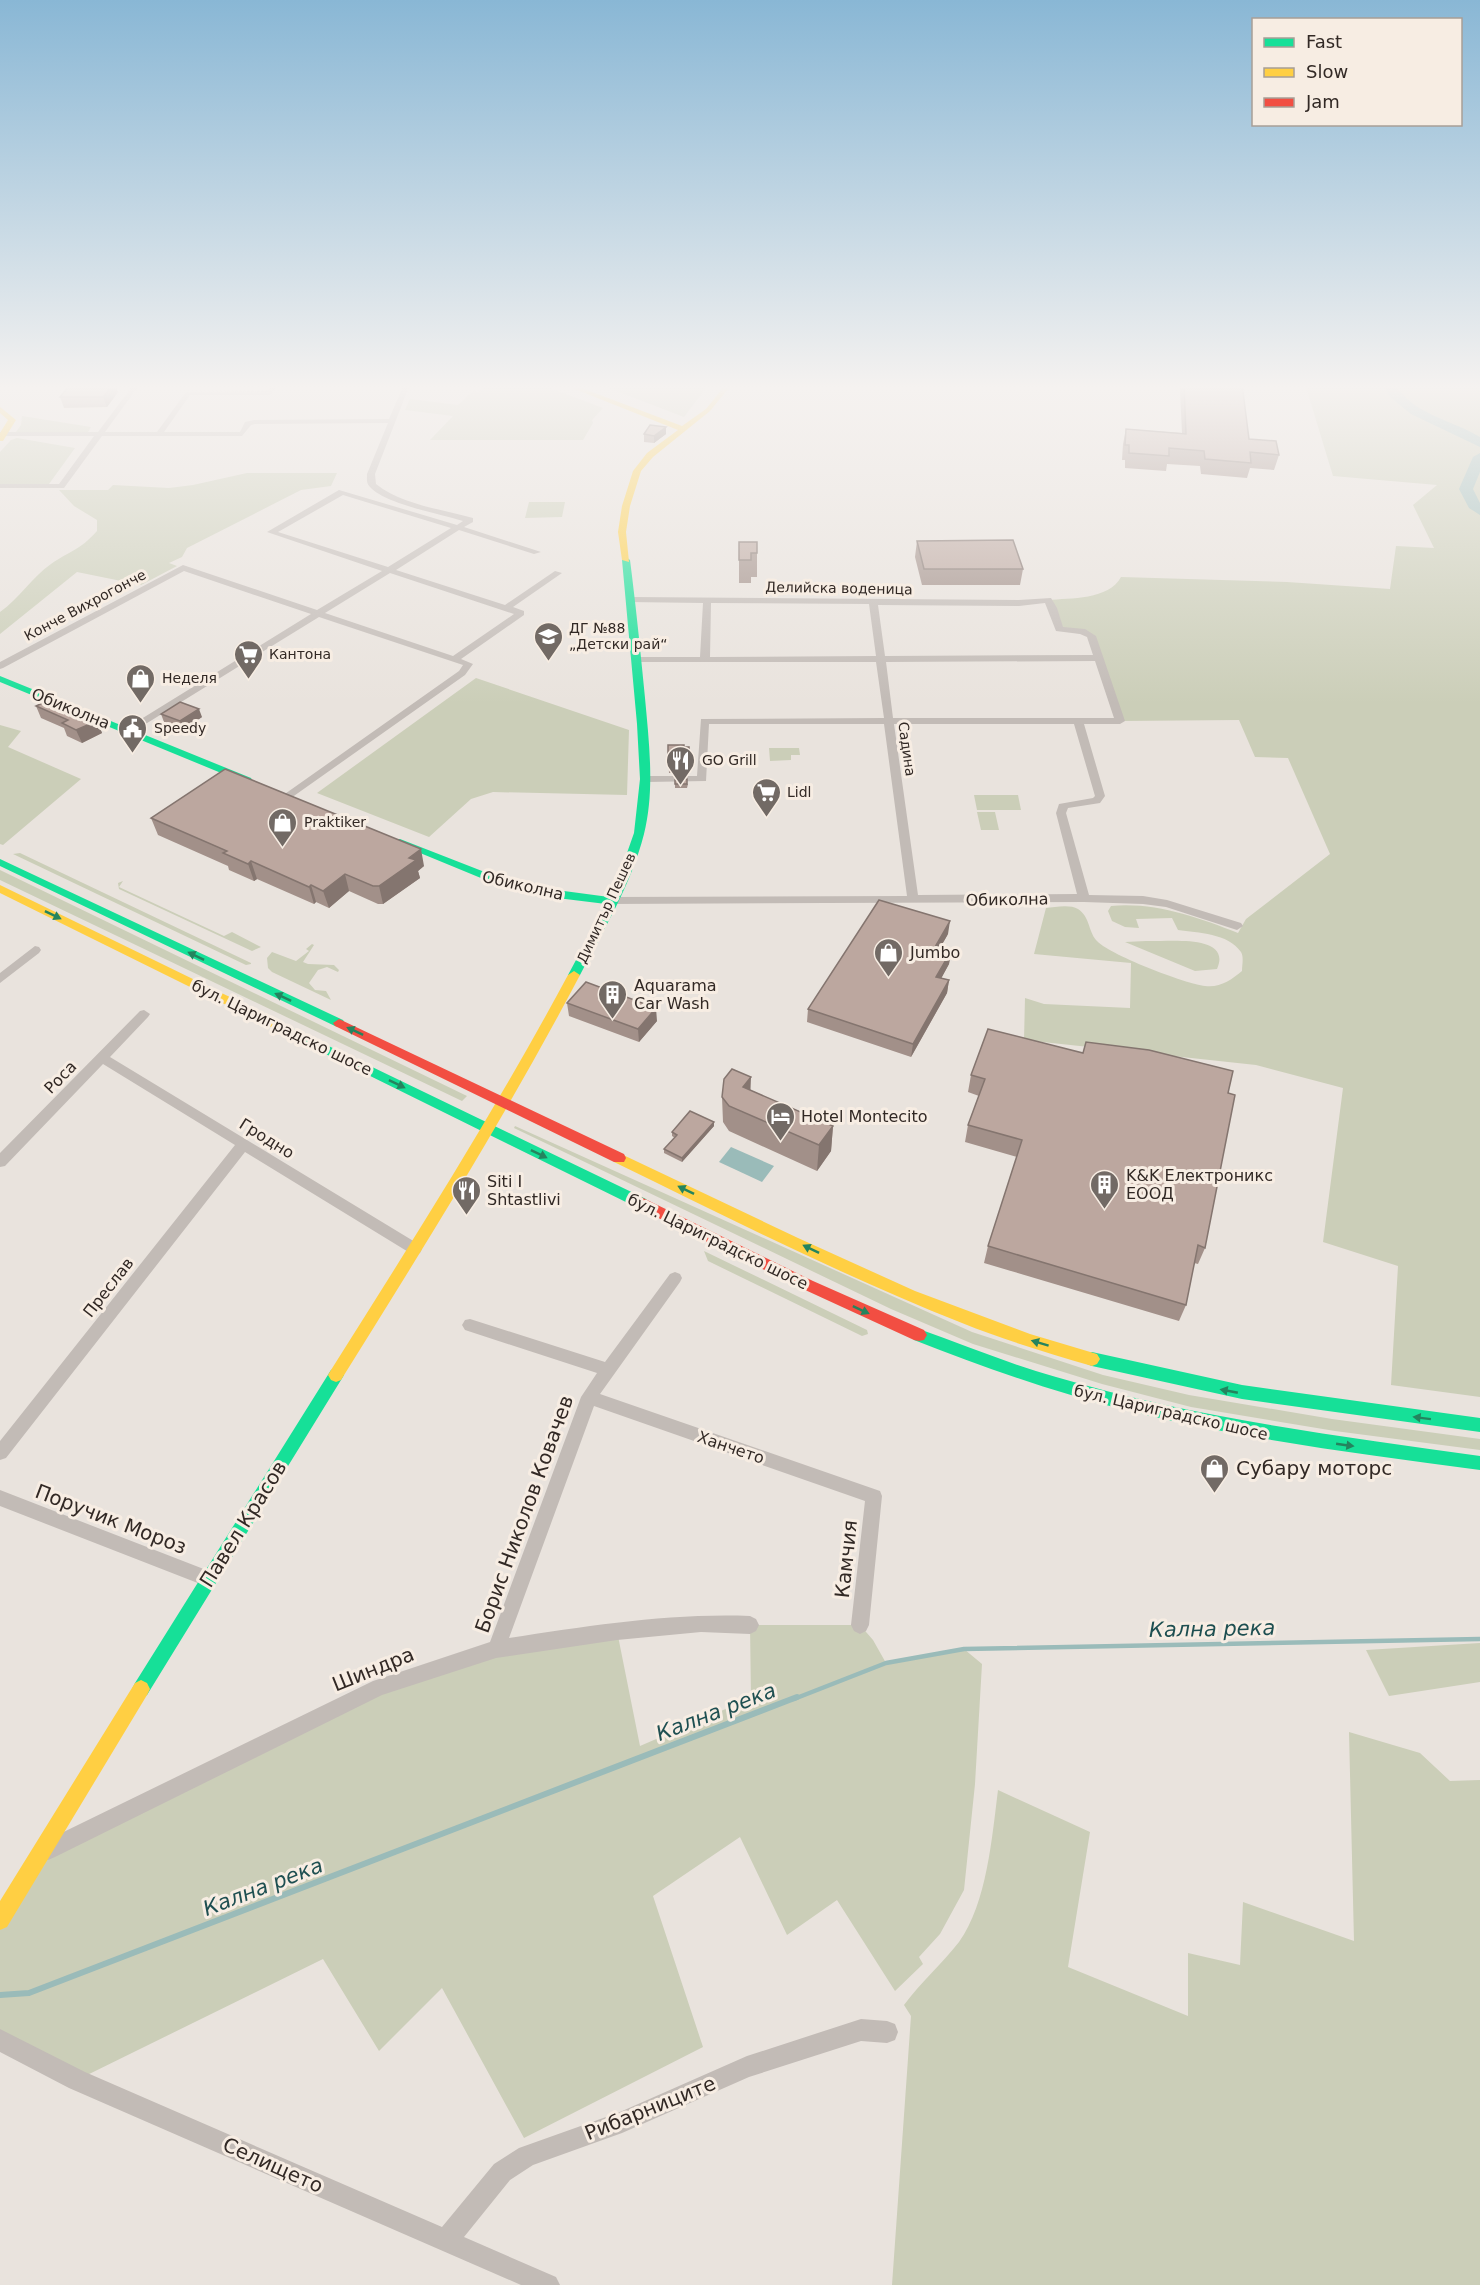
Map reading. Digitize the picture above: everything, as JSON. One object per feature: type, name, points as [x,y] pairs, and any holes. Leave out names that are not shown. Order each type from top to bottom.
[{"type":"main road","name":"Димитър Пешев","points":[[486,1128],[552,1017],[612,901],[639,834],[646,779],[631,600],[622,532],[631,491]]},
{"type":"main road","name":"Обиколна","points":[[0,679],[293,798]]},
{"type":"main road","name":"Обиколна","points":[[382,836],[480,875],[512,885],[554,894],[612,901]]},
{"type":"main road","name":"бул. Цариградско шосе","points":[[0,862],[883,1283],[1010,1334],[1127,1368],[1197,1384],[1289,1401],[1480,1425]]},
{"type":"main road","name":"бул. Цариградско шосе","points":[[0,889],[486,1128],[867,1313],[913,1333],[1047,1383],[1133,1406],[1287,1437],[1480,1463]]},
{"type":"main road","name":"Павел Красов","points":[[0,1920],[208,1579],[415,1249],[486,1128]]},
{"type":"street","points":[[128,731],[470,520],[382,491]]},
{"type":"street","points":[[453,660],[521,613],[271,532],[342,492],[537,552]]},
{"type":"street","name":"Конче Вихрогонче","points":[[0,666],[183,568],[319,614]]},
{"type":"street","points":[[506,608],[558,573]]},
{"type":"street","name":"Делийска воденица","points":[[631,600],[1018,603],[1048,600],[1053,608],[1059,629],[1082,631],[1091,636],[1099,658]]},
{"type":"street","points":[[705,660],[707,600]]},
{"type":"street","name":"Садина","points":[[873,602],[914,900]]},
{"type":"street","points":[[293,798],[462,674],[468,664],[319,614]]},
{"type":"street","points":[[636,660],[1099,658],[1120,721],[704,721],[702,779],[646,779]]},
{"type":"street","points":[[1078,721],[1100,796],[1096,801],[1063,806],[1061,813],[1084,898]]},
{"type":"street","name":"Обиколна","points":[[612,901],[1084,898],[1143,900],[1167,904],[1237,926]]},
{"type":"street","points":[[0,979],[35,950]]},
{"type":"street","name":"Роса","points":[[0,1162],[144,1014]]},
{"type":"street","name":"Гродно","points":[[101,1057],[415,1249]]},
{"type":"street","name":"Преслав","points":[[0,1453],[244,1143]]},
{"type":"street","name":"Борис Николов Ковачев","points":[[496,1649],[589,1397],[675,1278]]},
{"type":"street","points":[[470,1325],[608,1370]]},
{"type":"street","name":"Ханчето","points":[[589,1397],[874,1496]]},
{"type":"street","name":"Камчия","points":[[860,1625],[874,1496]]},
{"type":"street","name":"Поручик Мороз","points":[[0,1498],[208,1579]]},
{"type":"street","name":"Шиндра","points":[[41,1853],[379,1687],[496,1649],[617,1631],[677,1625],[700,1623],[750,1625]]},
{"type":"street","name":"Рибарниците","points":[[446,2240],[502,2172],[526,2156],[622,2122],[747,2067],[861,2030],[887,2032]]},
{"type":"street","name":"Селището","points":[[0,2040],[77,2080],[548,2285]]},
{"type":"green space","points":[[60,491],[300,491],[187,548],[182,557],[169,563],[177,566],[141,585],[77,572],[0,634],[0,612],[44,569],[80,547],[97,531],[97,520],[74,506]]},
{"type":"green space","points":[[1430,491],[1480,491],[1480,1397],[1391,1385],[1398,1266],[1323,1242],[1343,1088],[1256,1065],[1024,1040],[1025,998],[1044,1004],[1130,1008],[1131,963],[1034,954],[1046,908],[1075,907],[1085,916],[1096,940],[1115,953],[1182,980],[1205,986],[1216,986],[1242,971],[1242,954],[1235,946],[1221,937],[1178,930],[1172,918],[1136,919],[1139,928],[1125,927],[1112,921],[1108,911],[1111,906],[1144,906],[1176,912],[1238,933],[1246,919],[1330,854],[1288,758],[1255,757],[1239,720],[1120,721],[1091,636],[1064,630],[1048,600],[1098,594],[1115,585],[1121,577],[1287,582],[1390,589],[1396,546],[1434,548],[1413,505]]},
{"type":"green space","points":[[529,502],[565,502],[562,517],[525,518]]},
{"type":"green space","points":[[476,678],[629,730],[627,795],[493,792],[471,799],[429,837],[317,793]]},
{"type":"green space","points":[[0,725],[21,731],[8,747],[81,779],[3,845],[0,844]]},
{"type":"green space","points":[[769,748],[799,748],[800,755],[791,755],[791,760],[770,761]]},
{"type":"green space","points":[[974,795],[1018,795],[1021,810],[977,810]]},
{"type":"green space","points":[[977,812],[995,812],[999,830],[981,830]]},
{"type":"green space","points":[[20,853],[251,964],[246,965],[13,854]]},
{"type":"green space","points":[[0,870],[467,1096],[462,1101],[0,880]]},
{"type":"green space","points":[[123,881],[119,887],[224,936],[232,932],[261,947],[252,951],[119,889],[118,883]]},
{"type":"green space","points":[[1181,941],[1207,945],[1215,950],[1219,958],[1217,969],[1195,971],[1125,942]]},
{"type":"green space","points":[[314,945],[303,962],[334,965],[339,970],[338,972],[327,967],[318,970],[309,983],[315,990],[326,991],[331,1000],[268,968],[267,958],[272,952],[296,961],[309,951],[306,949]]},
{"type":"green space","points":[[515,1126],[972,1332],[1103,1375],[1189,1395],[1332,1419],[1480,1439],[1480,1450],[1335,1431],[1191,1407],[1102,1384],[973,1344],[891,1309],[514,1128]]},
{"type":"green space","points":[[704,1251],[867,1330],[868,1334],[862,1336],[708,1261]]},
{"type":"green space","points":[[750,1625],[860,1625],[873,1640],[886,1663],[964,1649],[982,1664],[975,1784],[964,1890],[940,1934],[919,1957],[923,1964],[895,1991],[837,1900],[787,1935],[740,1837],[653,1896],[703,2047],[524,2138],[442,1988],[379,2051],[323,1959],[77,2080],[0,2040],[0,1920],[41,1853],[379,1687],[496,1649],[617,1631],[640,1746],[751,1698]]},
{"type":"green space","points":[[1480,1643],[1480,1682],[1389,1696],[1366,1650]]},
{"type":"green space","points":[[1349,1732],[1420,1753],[1450,1781],[1480,1780],[1480,2285],[892,2285],[911,2016],[904,2005],[959,1942],[976,1908],[987,1869],[998,1790],[1090,1832],[1068,1967],[1188,2016],[1188,1953],[1240,1965],[1243,1902],[1354,1941]]},
{"type":"water","points":[[731,1147],[774,1166],[762,1182],[719,1162]]},
{"type":"building","points":[[1013,540],[1023,569],[924,569],[917,541]]},
{"type":"building","points":[[739,542],[757,542],[757,553],[751,553],[751,560],[739,560]]},
{"type":"building","points":[[49,700],[97,721],[76,730],[62,723],[68,720],[36,706]]},
{"type":"building","points":[[180,702],[199,709],[180,721],[161,714]]},
{"type":"building","points":[[668,745],[689,747],[689,764],[668,764]]},
{"type":"building","name":"Praktiker","points":[[225,769],[421,849],[409,858],[416,860],[379,886],[373,886],[345,874],[323,891],[251,861],[248,864],[223,853],[227,851],[151,818]]},
{"type":"building","points":[[687,779],[687,784],[675,784],[675,780]]},
{"type":"building","name":"Jumbo","points":[[879,900],[950,921],[935,947],[951,951],[936,977],[949,980],[913,1044],[808,1009]]},
{"type":"building","points":[[586,982],[656,1008],[638,1029],[567,1003]]},
{"type":"building","name":"K&K Електроникс ЕООД","points":[[988,1029],[1083,1053],[1086,1042],[1149,1050],[1233,1071],[1228,1093],[1235,1095],[1205,1248],[1198,1245],[1186,1305],[988,1246],[1022,1140],[968,1125],[985,1079],[971,1075]]},
{"type":"building","points":[[732,1069],[751,1077],[743,1087],[833,1126],[819,1145],[729,1106],[722,1097],[724,1079]]},
{"type":"building","points":[[690,1111],[714,1122],[682,1158],[664,1149],[677,1135],[672,1132]]},
{"type":"waterway","points":[[1467,491],[1480,511]]},
{"type":"waterway","name":"Кална река","points":[[794,1699],[886,1663],[964,1649],[1480,1639]]},
{"type":"waterway","name":"Кална река","points":[[0,1995],[29,1993],[797,1697]]},
{"type":"traffic: fast","points":[[574,975],[611,906],[627,870],[643,815],[644,742],[626,560]]},
{"type":"traffic: fast","points":[[0,679],[247,780]]},
{"type":"traffic: fast","points":[[396,841],[497,881],[549,893],[612,901]]},
{"type":"traffic: fast","points":[[0,862],[339,1023]]},
{"type":"traffic: fast","points":[[281,1027],[641,1203]]},
{"type":"traffic: fast","points":[[919,1335],[987,1362],[1125,1403],[1265,1432],[1480,1463]]},
{"type":"traffic: fast","points":[[1092,1359],[1242,1392],[1480,1425]]},
{"type":"traffic: fast","points":[[141,1689],[336,1375]]},
{"type":"traffic: slow","points":[[626,560],[622,532],[631,491]]},
{"type":"traffic: slow","points":[[0,889],[281,1027]]},
{"type":"traffic: slow","points":[[336,1375],[489,1127],[574,975]]},
{"type":"traffic: slow","points":[[619,1158],[793,1243],[910,1296],[1030,1341],[1092,1359]]},
{"type":"traffic: slow","points":[[0,1920],[141,1689]]},
{"type":"traffic: jam","points":[[339,1023],[619,1158]]},
{"type":"traffic: jam","points":[[641,1203],[808,1285],[919,1335]]},
{"type":"place","name":"ДГ №88 „Детски рай“","points":[[548,662]]},
{"type":"place","name":"Кантона","points":[[248,680]]},
{"type":"place","name":"Неделя","points":[[141,704]]},
{"type":"place","name":"Speedy","points":[[133,754]]},
{"type":"place","name":"GO Grill","points":[[681,786]]},
{"type":"place","name":"Lidl","points":[[766,818]]},
{"type":"place","name":"Praktiker","points":[[283,848]]},
{"type":"place","name":"Jumbo","points":[[889,978]]},
{"type":"place","name":"Aquarama Car Wash","points":[[613,1020]]},
{"type":"place","name":"Hotel Montecito","points":[[780,1142]]},
{"type":"place","name":"K&K Електроникс ЕООД","points":[[1105,1210]]},
{"type":"place","name":"Siti I Shtastlivi","points":[[466,1216]]},
{"type":"place","name":"Субару моторс","points":[[1215,1494]]}]
